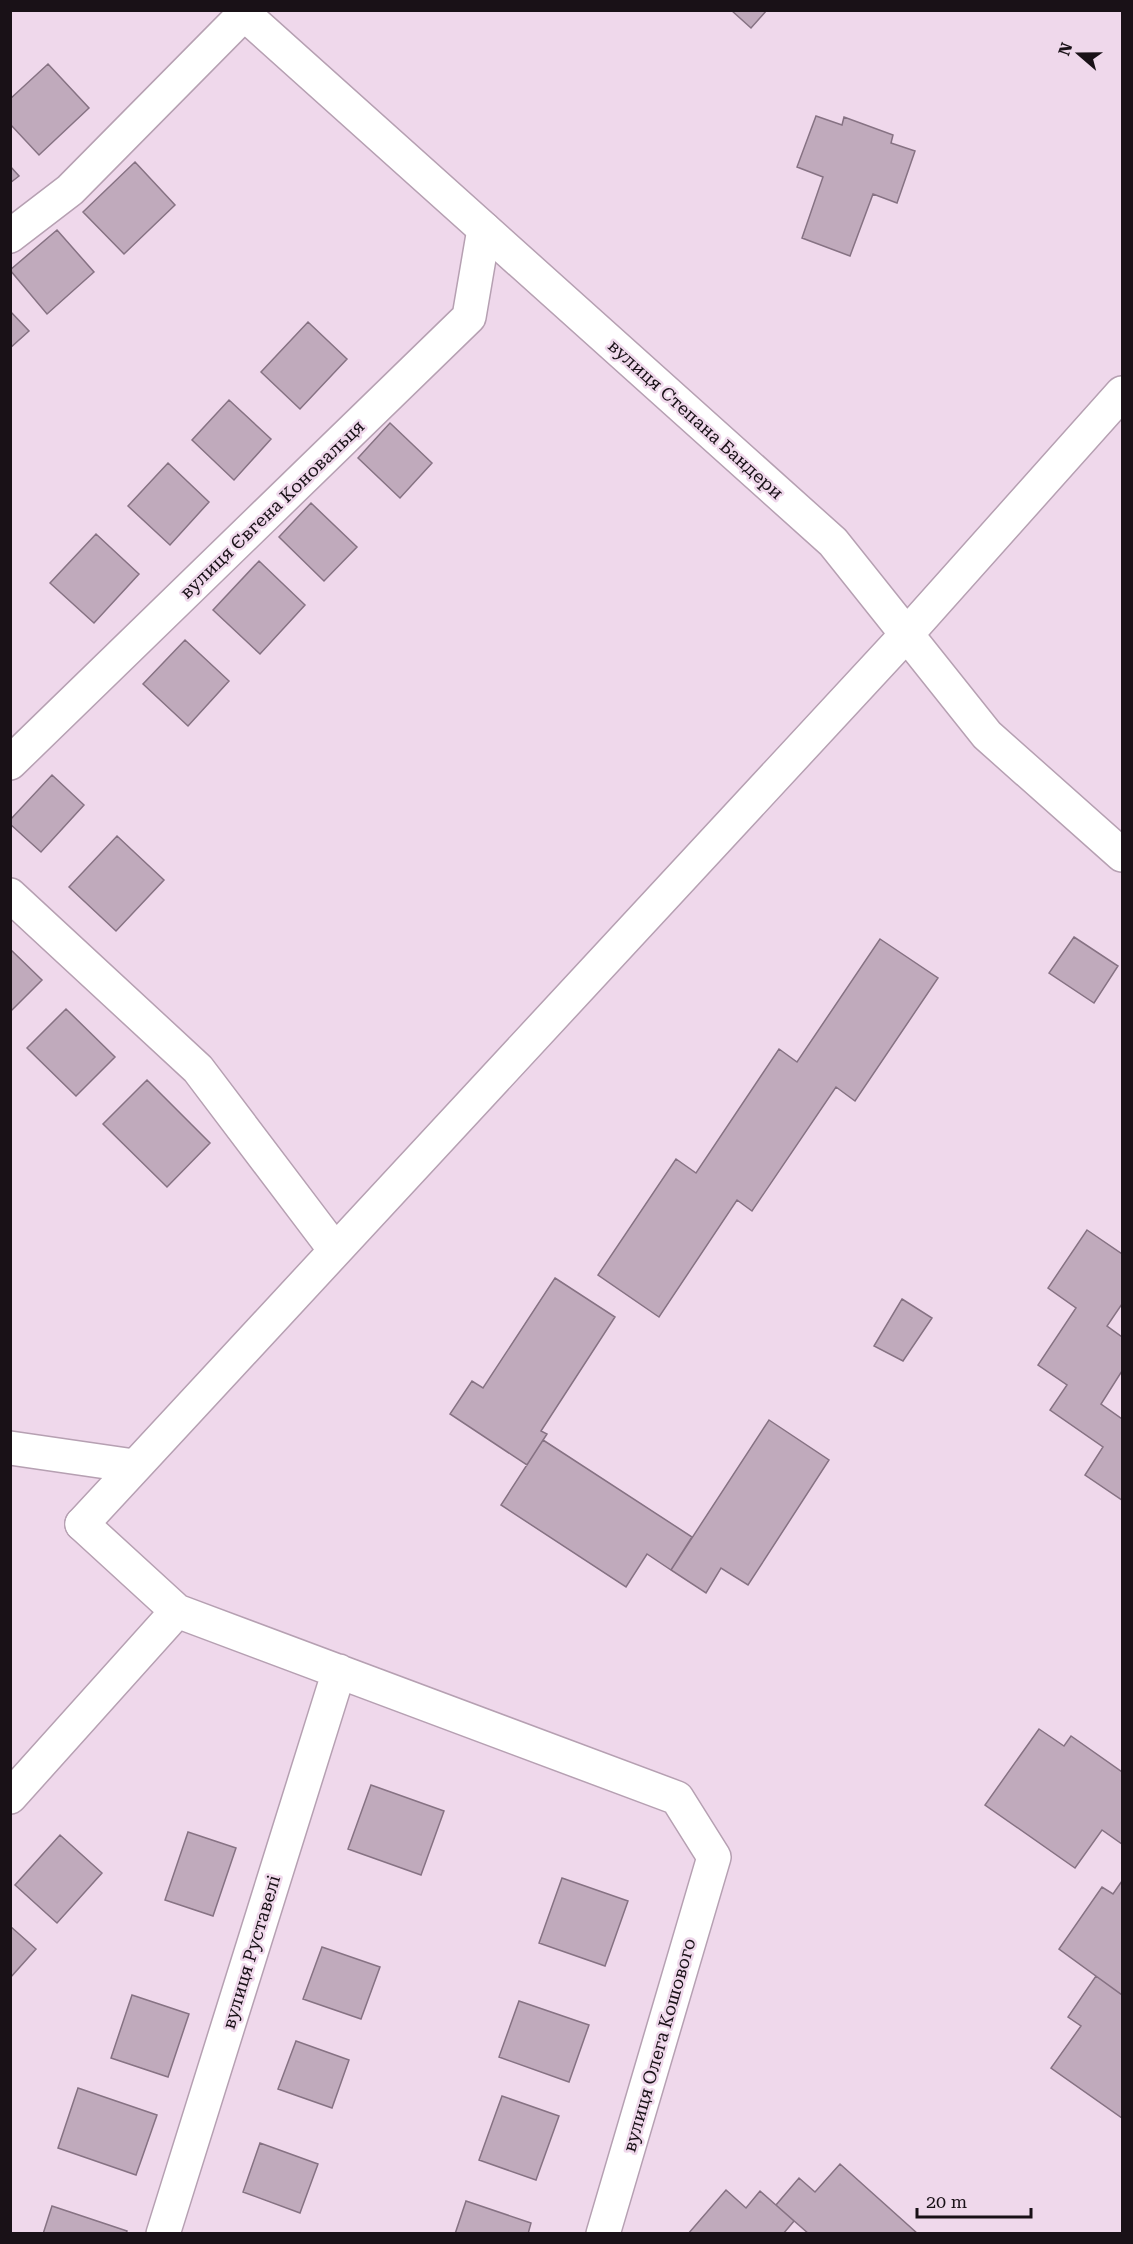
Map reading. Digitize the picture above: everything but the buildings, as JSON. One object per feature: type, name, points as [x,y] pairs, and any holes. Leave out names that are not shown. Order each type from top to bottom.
[{"type":"street","name":"вулиця Степана Бандери","points":[[242,12],[833,542],[987,735],[1122,855]]},
{"type":"street","points":[[10,236],[70,190],[242,12]]},
{"type":"street","name":"вулиця Євгена Коновальця","points":[[10,763],[469,317],[484,229]]},
{"type":"street","points":[[339,1671],[177,1611],[82,1524],[906,635],[1122,393]]},
{"type":"street","points":[[10,895],[198,1069],[335,1250]]},
{"type":"street","points":[[10,1448],[134,1466]]},
{"type":"street","points":[[10,1797],[177,1611]]},
{"type":"street","name":"вулиця Олега Кошового","points":[[339,1671],[677,1798],[714,1857],[603,2234]]},
{"type":"street","name":"вулиця Руставелі","points":[[163,2234],[339,1671]]}]
